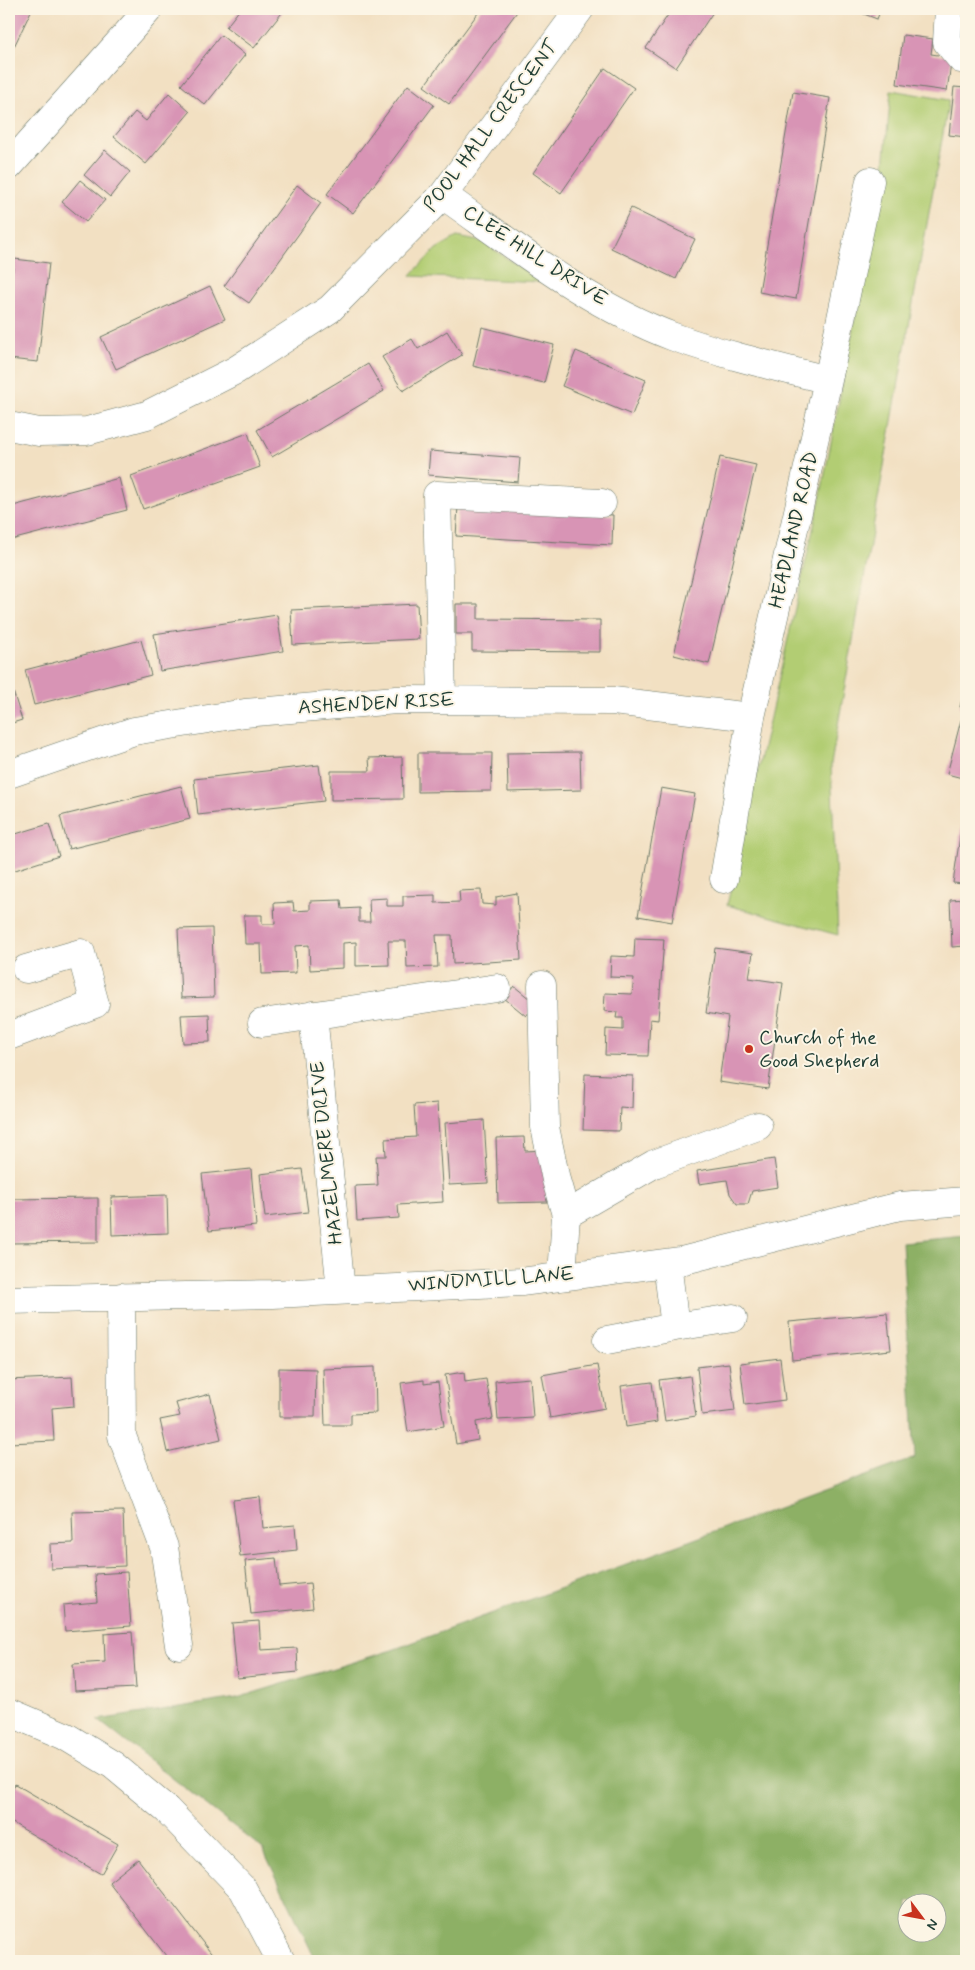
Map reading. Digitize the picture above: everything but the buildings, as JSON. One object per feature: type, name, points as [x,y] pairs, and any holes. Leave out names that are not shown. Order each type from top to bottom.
[{"type":"street","points":[[9,166],[149,9]]},
{"type":"street","name":"POOL HALL CRESCENT","points":[[9,426],[39,432],[87,431],[147,415],[236,370],[330,309],[443,195],[580,9]]},
{"type":"street","points":[[949,9],[948,42],[961,59]]},
{"type":"street","name":"HEADLAND ROAD","points":[[724,880],[751,717],[828,380],[870,181]]},
{"type":"street","name":"CLEE HILL DRIVE","points":[[443,195],[549,270],[625,314],[674,337],[828,380]]},
{"type":"street","points":[[442,699],[437,495],[602,503]]},
{"type":"street","name":"ASHENDEN RISE","points":[[9,774],[134,731],[245,713],[396,700],[613,701],[751,717]]},
{"type":"street","points":[[9,1036],[95,1004],[81,953],[26,969]]},
{"type":"street","points":[[542,985],[545,1126],[556,1180],[566,1215],[562,1276]]},
{"type":"street","points":[[262,1023],[497,988]]},
{"type":"street","name":"HAZELMERE DRIVE","points":[[313,1015],[342,1290]]},
{"type":"street","points":[[566,1215],[654,1164],[758,1126]]},
{"type":"street","name":"WINDMILL LANE","points":[[9,1300],[273,1294],[520,1282],[667,1263],[900,1206],[966,1201]]},
{"type":"street","points":[[667,1263],[675,1327]]},
{"type":"street","points":[[121,1297],[122,1436],[164,1547],[179,1645]]},
{"type":"street","points":[[607,1340],[733,1318]]},
{"type":"street","points":[[9,1712],[66,1736],[113,1765],[168,1810],[243,1889],[281,1961]]},
{"type":"green space","points":[[891,90],[949,100],[831,764],[838,935],[727,905],[820,499],[884,168]]},
{"type":"green space","points":[[457,237],[483,242],[541,282],[410,276],[436,249]]},
{"type":"green space","points":[[966,1236],[966,1961],[316,1961],[263,1849],[98,1720],[237,1698],[392,1650],[915,1458],[902,1242]]},
{"type":"place","name":"Church of the Good Shepherd","points":[[749,1049]]}]
